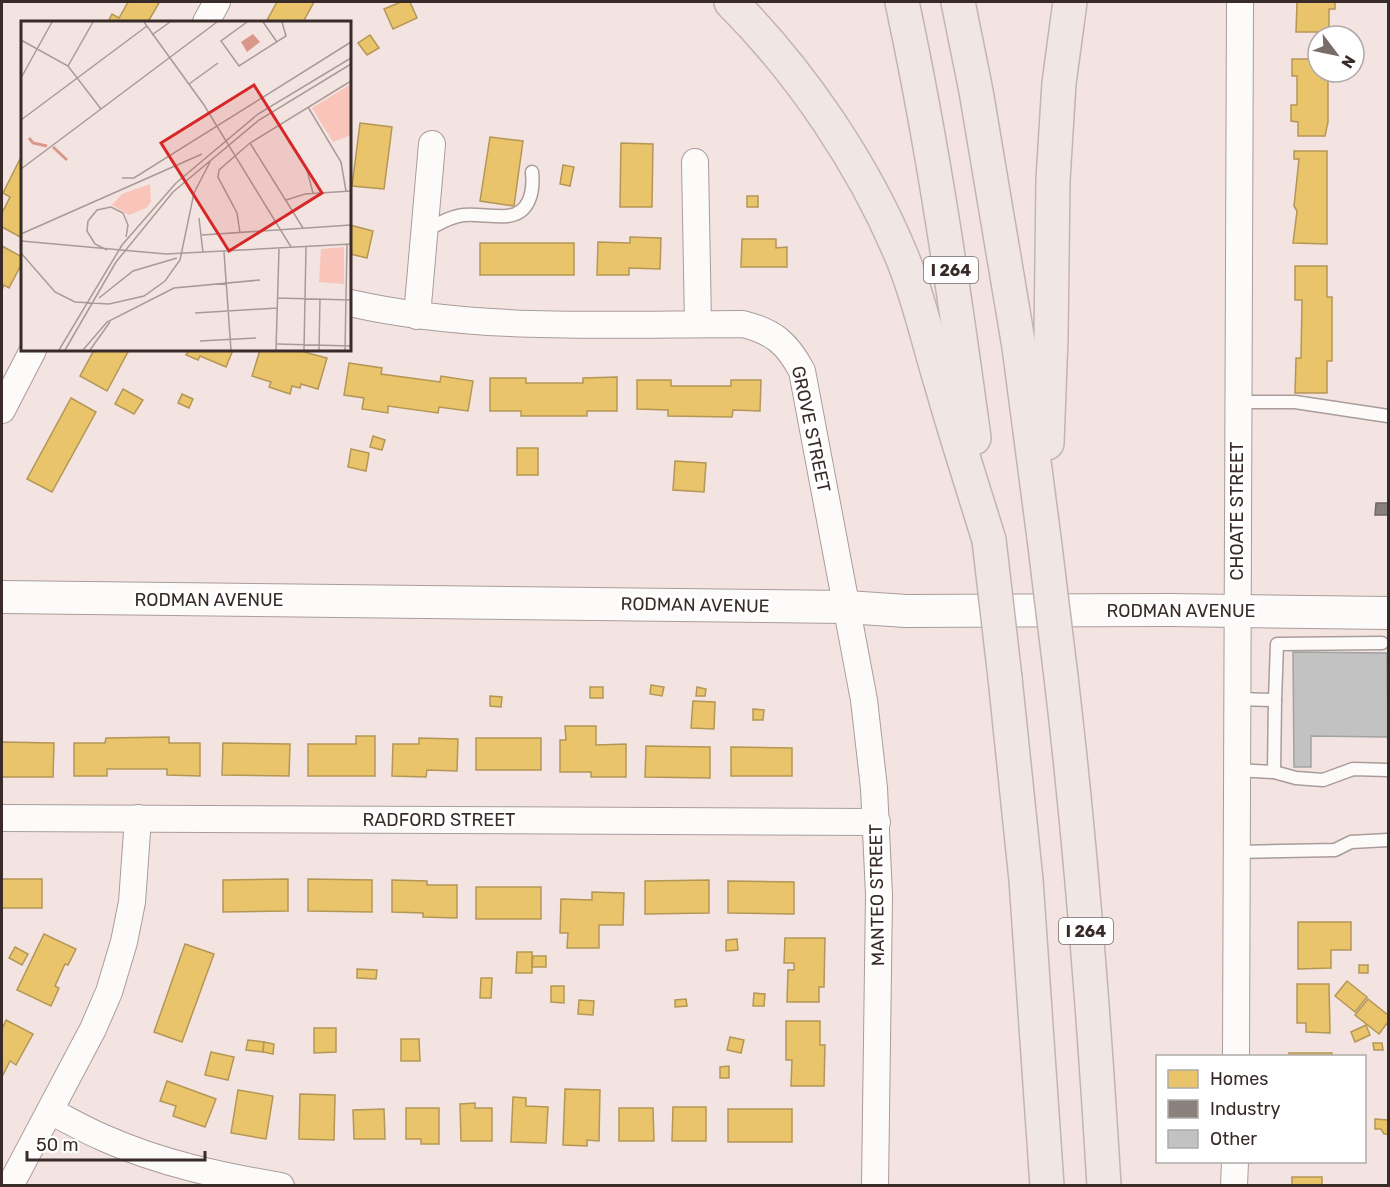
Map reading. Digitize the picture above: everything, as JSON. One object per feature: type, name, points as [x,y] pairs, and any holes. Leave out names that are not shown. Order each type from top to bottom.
[{"type":"highway","points":[[731,2],[791,70],[834,129],[871,192],[902,257],[922,311],[940,381],[989,540]]},
{"type":"highway","name":"I 264","points":[[902,2],[926,117],[942,210],[989,540],[1026,880],[1047,1185]]},
{"type":"highway","name":"I 264","points":[[958,2],[976,91],[1019,346],[1044,538],[1076,804],[1097,1060],[1104,1185]]},
{"type":"highway","points":[[1044,538],[1051,338],[1053,180],[1059,83],[1070,2]]},
{"type":"street","points":[[207,21],[217,2]]},
{"type":"street","name":"CHOATE STREET","points":[[1236,1055],[1240,2]]},
{"type":"street","points":[[417,316],[432,144]]},
{"type":"street","points":[[695,162],[698,324]]},
{"type":"street","name":"GROVE STREET","points":[[351,303],[417,316],[538,323],[743,324],[762,329],[779,339],[793,354],[802,371],[847,607]]},
{"type":"street","points":[[2,410],[32,351]]},
{"type":"street","name":"RODMAN AVENUE","points":[[2,597],[847,607],[906,611],[1389,613]]},
{"type":"street","name":"MANTEO STREET","points":[[847,607],[864,700],[877,822],[879,895],[875,1185]]},
{"type":"street","name":"RADFORD STREET","points":[[2,818],[877,822]]},
{"type":"street","points":[[10,1185],[93,1029],[109,992],[124,942],[132,902],[138,818]]},
{"type":"street","points":[[50,1112],[105,1138],[175,1164],[235,1178],[281,1185]]},
{"type":"street","points":[[1234,1185],[1235,1163]]},
{"type":"lane","points":[[425,231],[462,215],[509,216],[521,210],[530,201],[534,188],[532,172]]},
{"type":"lane","points":[[1238,402],[1295,402],[1389,416]]},
{"type":"lane","points":[[1274,772],[1277,644],[1383,643]]},
{"type":"lane","points":[[1237,699],[1275,700]]},
{"type":"lane","points":[[1237,770],[1274,772],[1296,778],[1323,780],[1353,769],[1389,770]]},
{"type":"lane","points":[[1237,852],[1335,850],[1351,842],[1389,840]]},
{"type":"building: Homes","points":[[128,2],[159,3],[149,21],[108,21],[112,14],[119,18]]},
{"type":"building: Homes","points":[[277,2],[314,2],[304,21],[267,21]]},
{"type":"building: Homes","points":[[401,2],[410,2],[417,18],[393,29],[384,9]]},
{"type":"building: Homes","points":[[1297,2],[1335,2],[1335,9],[1329,9],[1329,24],[1306,24],[1306,32],[1296,32]]},
{"type":"building: Homes","points":[[370,35],[379,48],[367,55],[358,43]]},
{"type":"building: Homes","points":[[1292,59],[1306,59],[1306,84],[1328,84],[1328,122],[1325,136],[1298,136],[1298,122],[1291,121],[1291,105],[1297,105],[1297,76],[1292,76]]},
{"type":"building: Homes","points":[[360,123],[392,127],[384,189],[352,186]]},
{"type":"building: Homes","points":[[490,137],[523,141],[514,206],[480,201]]},
{"type":"building: Homes","points":[[621,143],[653,144],[652,207],[620,207]]},
{"type":"building: Homes","points":[[1294,151],[1327,151],[1327,244],[1293,243],[1299,159],[1294,159]]},
{"type":"building: Homes","points":[[21,157],[21,237],[2,227],[2,213],[10,197],[3,193]]},
{"type":"building: Homes","points":[[563,165],[574,167],[570,186],[560,184]]},
{"type":"building: Homes","points":[[747,196],[758,196],[758,207],[747,207]]},
{"type":"building: Homes","points":[[351,225],[373,231],[367,258],[351,254]]},
{"type":"building: Homes","points":[[630,237],[661,238],[660,269],[629,268],[629,275],[597,275],[598,242],[630,243]]},
{"type":"building: Homes","points":[[742,239],[776,239],[776,248],[787,247],[787,267],[741,267]]},
{"type":"building: Homes","points":[[480,243],[574,243],[574,275],[480,275]]},
{"type":"building: Homes","points":[[2,246],[21,256],[21,265],[9,288],[4,285],[2,290]]},
{"type":"building: Homes","points":[[1295,266],[1327,266],[1327,297],[1332,297],[1332,361],[1327,361],[1327,393],[1295,393],[1296,358],[1301,358],[1302,300],[1295,300]]},
{"type":"building: Homes","points":[[93,351],[128,351],[107,391],[80,376]]},
{"type":"building: Homes","points":[[188,351],[233,351],[226,367],[200,356],[198,360],[186,355]]},
{"type":"building: Homes","points":[[260,351],[301,351],[327,358],[318,389],[301,384],[300,388],[292,386],[290,394],[269,387],[271,382],[252,376]]},
{"type":"building: Homes","points":[[349,363],[382,368],[381,374],[440,382],[441,376],[473,381],[468,411],[439,407],[438,413],[388,406],[388,413],[362,409],[364,398],[344,395]]},
{"type":"building: Homes","points":[[617,377],[617,411],[587,411],[587,416],[521,416],[521,411],[490,411],[490,378],[526,378],[526,383],[583,383],[583,378]]},
{"type":"building: Homes","points":[[637,380],[671,380],[671,386],[731,386],[731,380],[761,380],[760,411],[733,410],[732,417],[668,416],[668,410],[637,409]]},
{"type":"building: Homes","points":[[123,389],[143,400],[134,414],[115,404]]},
{"type":"building: Homes","points":[[182,394],[193,399],[189,408],[178,403]]},
{"type":"building: Homes","points":[[71,398],[96,412],[52,492],[27,479]]},
{"type":"building: Homes","points":[[373,436],[385,440],[382,450],[370,447]]},
{"type":"building: Homes","points":[[517,448],[538,448],[538,475],[517,475]]},
{"type":"building: Homes","points":[[351,449],[369,453],[366,471],[348,467]]},
{"type":"building: Homes","points":[[675,461],[706,463],[704,492],[673,490]]},
{"type":"building: Homes","points":[[651,685],[664,687],[662,696],[650,694]]},
{"type":"building: Homes","points":[[590,687],[603,687],[603,698],[590,698]]},
{"type":"building: Homes","points":[[697,687],[706,689],[705,696],[696,696]]},
{"type":"building: Homes","points":[[490,696],[502,697],[501,707],[490,706]]},
{"type":"building: Homes","points":[[693,701],[715,702],[714,729],[691,728]]},
{"type":"building: Homes","points":[[753,709],[764,710],[763,720],[753,720]]},
{"type":"building: Homes","points":[[565,726],[596,726],[596,745],[626,744],[626,777],[591,777],[591,772],[560,772],[560,740],[566,740]]},
{"type":"building: Homes","points":[[356,736],[375,736],[375,776],[308,776],[308,744],[356,744]]},
{"type":"building: Homes","points":[[169,737],[169,743],[200,743],[200,776],[167,775],[167,769],[107,769],[107,776],[74,776],[74,743],[105,743],[106,738]]},
{"type":"building: Homes","points":[[419,738],[458,739],[457,771],[427,770],[426,777],[392,776],[393,744],[419,744]]},
{"type":"building: Homes","points":[[476,738],[541,738],[541,770],[476,770]]},
{"type":"building: Homes","points":[[2,742],[54,743],[53,777],[2,777]]},
{"type":"building: Homes","points":[[223,743],[290,744],[289,776],[222,775]]},
{"type":"building: Homes","points":[[646,746],[710,747],[710,778],[645,777]]},
{"type":"building: Homes","points":[[731,747],[792,748],[792,776],[731,776]]},
{"type":"building: Homes","points":[[2,879],[42,879],[42,908],[2,908]]},
{"type":"building: Homes","points":[[288,879],[288,911],[223,912],[223,880]]},
{"type":"building: Homes","points":[[308,879],[372,880],[372,912],[308,911]]},
{"type":"building: Homes","points":[[392,880],[427,881],[427,885],[457,885],[457,918],[423,917],[423,913],[392,912]]},
{"type":"building: Homes","points":[[709,880],[709,913],[645,914],[645,881]]},
{"type":"building: Homes","points":[[728,881],[794,882],[794,914],[728,913]]},
{"type":"building: Homes","points":[[476,887],[541,887],[541,919],[476,919]]},
{"type":"building: Homes","points":[[592,892],[624,893],[623,925],[599,925],[599,948],[567,948],[568,933],[560,933],[561,899],[592,900]]},
{"type":"building: Homes","points":[[1298,922],[1351,922],[1351,950],[1331,950],[1331,968],[1298,969]]},
{"type":"building: Homes","points":[[44,934],[76,949],[68,965],[65,964],[55,986],[59,988],[51,1006],[17,990]]},
{"type":"building: Homes","points":[[785,938],[825,938],[824,987],[819,987],[819,1002],[787,1002],[788,970],[794,970],[794,963],[784,963]]},
{"type":"building: Homes","points":[[737,939],[738,950],[726,951],[726,940]]},
{"type":"building: Homes","points":[[185,944],[214,954],[182,1042],[154,1032]]},
{"type":"building: Homes","points":[[15,947],[28,954],[22,965],[9,958]]},
{"type":"building: Homes","points":[[517,952],[532,952],[532,973],[516,973]]},
{"type":"building: Homes","points":[[533,956],[546,956],[546,967],[532,967]]},
{"type":"building: Homes","points":[[1359,965],[1368,965],[1368,973],[1359,973]]},
{"type":"building: Homes","points":[[357,969],[377,970],[376,979],[357,978]]},
{"type":"building: Homes","points":[[481,978],[492,978],[491,998],[480,998]]},
{"type":"building: Homes","points":[[1347,981],[1367,997],[1355,1012],[1335,996]]},
{"type":"building: Homes","points":[[1297,984],[1329,984],[1330,1033],[1306,1032],[1306,1023],[1297,1023]]},
{"type":"building: Homes","points":[[551,986],[564,986],[564,1003],[551,1002]]},
{"type":"building: Homes","points":[[754,993],[765,994],[764,1006],[753,1006]]},
{"type":"building: Homes","points":[[686,999],[687,1006],[675,1007],[675,1000]]},
{"type":"building: Homes","points":[[1368,999],[1388,1015],[1388,1022],[1379,1034],[1355,1015]]},
{"type":"building: Homes","points":[[579,1000],[594,1001],[593,1015],[578,1014]]},
{"type":"building: Homes","points":[[6,1020],[33,1034],[16,1065],[10,1061],[2,1077],[2,1029]]},
{"type":"building: Homes","points":[[786,1021],[820,1021],[820,1045],[825,1045],[824,1086],[791,1086],[792,1060],[786,1060]]},
{"type":"building: Homes","points":[[1366,1025],[1370,1035],[1355,1042],[1351,1032]]},
{"type":"building: Homes","points":[[314,1028],[336,1028],[336,1052],[314,1053]]},
{"type":"building: Homes","points":[[730,1037],[744,1040],[741,1053],[727,1050]]},
{"type":"building: Homes","points":[[401,1039],[419,1039],[420,1061],[401,1061]]},
{"type":"building: Homes","points":[[248,1040],[264,1042],[263,1052],[246,1050]]},
{"type":"building: Homes","points":[[264,1042],[274,1044],[273,1054],[263,1052]]},
{"type":"building: Homes","points":[[1373,1043],[1382,1043],[1383,1050],[1374,1050]]},
{"type":"building: Homes","points":[[211,1052],[234,1057],[228,1080],[205,1075]]},
{"type":"building: Homes","points":[[1289,1053],[1332,1053],[1332,1055],[1289,1055]]},
{"type":"building: Homes","points":[[729,1066],[729,1078],[720,1078],[720,1067]]},
{"type":"building: Homes","points":[[167,1081],[216,1099],[205,1127],[173,1116],[176,1106],[160,1101]]},
{"type":"building: Homes","points":[[565,1089],[600,1090],[599,1141],[587,1140],[587,1146],[563,1145]]},
{"type":"building: Homes","points":[[238,1090],[273,1096],[266,1139],[231,1133]]},
{"type":"building: Homes","points":[[300,1094],[335,1095],[334,1140],[299,1139]]},
{"type":"building: Homes","points":[[513,1097],[526,1098],[526,1106],[548,1107],[546,1143],[511,1142]]},
{"type":"building: Homes","points":[[475,1103],[475,1108],[492,1108],[492,1141],[461,1141],[460,1104]]},
{"type":"building: Homes","points":[[673,1107],[706,1107],[706,1141],[672,1141]]},
{"type":"building: Homes","points":[[406,1108],[439,1108],[439,1144],[421,1144],[421,1139],[406,1139]]},
{"type":"building: Homes","points":[[619,1108],[653,1108],[654,1141],[619,1141]]},
{"type":"building: Homes","points":[[384,1109],[385,1139],[354,1139],[353,1110]]},
{"type":"building: Homes","points":[[728,1109],[792,1109],[792,1142],[728,1142]]},
{"type":"building: Homes","points":[[1375,1119],[1388,1120],[1388,1134],[1384,1134],[1381,1129],[1375,1129]]},
{"type":"building: Homes","points":[[1292,1177],[1322,1177],[1322,1186],[1292,1186]]},
{"type":"building: Industry","points":[[1376,503],[1388,503],[1388,515],[1375,515]]},
{"type":"building: Other","points":[[1293,652],[1387,653],[1388,737],[1311,736],[1311,767],[1294,767]]}]
